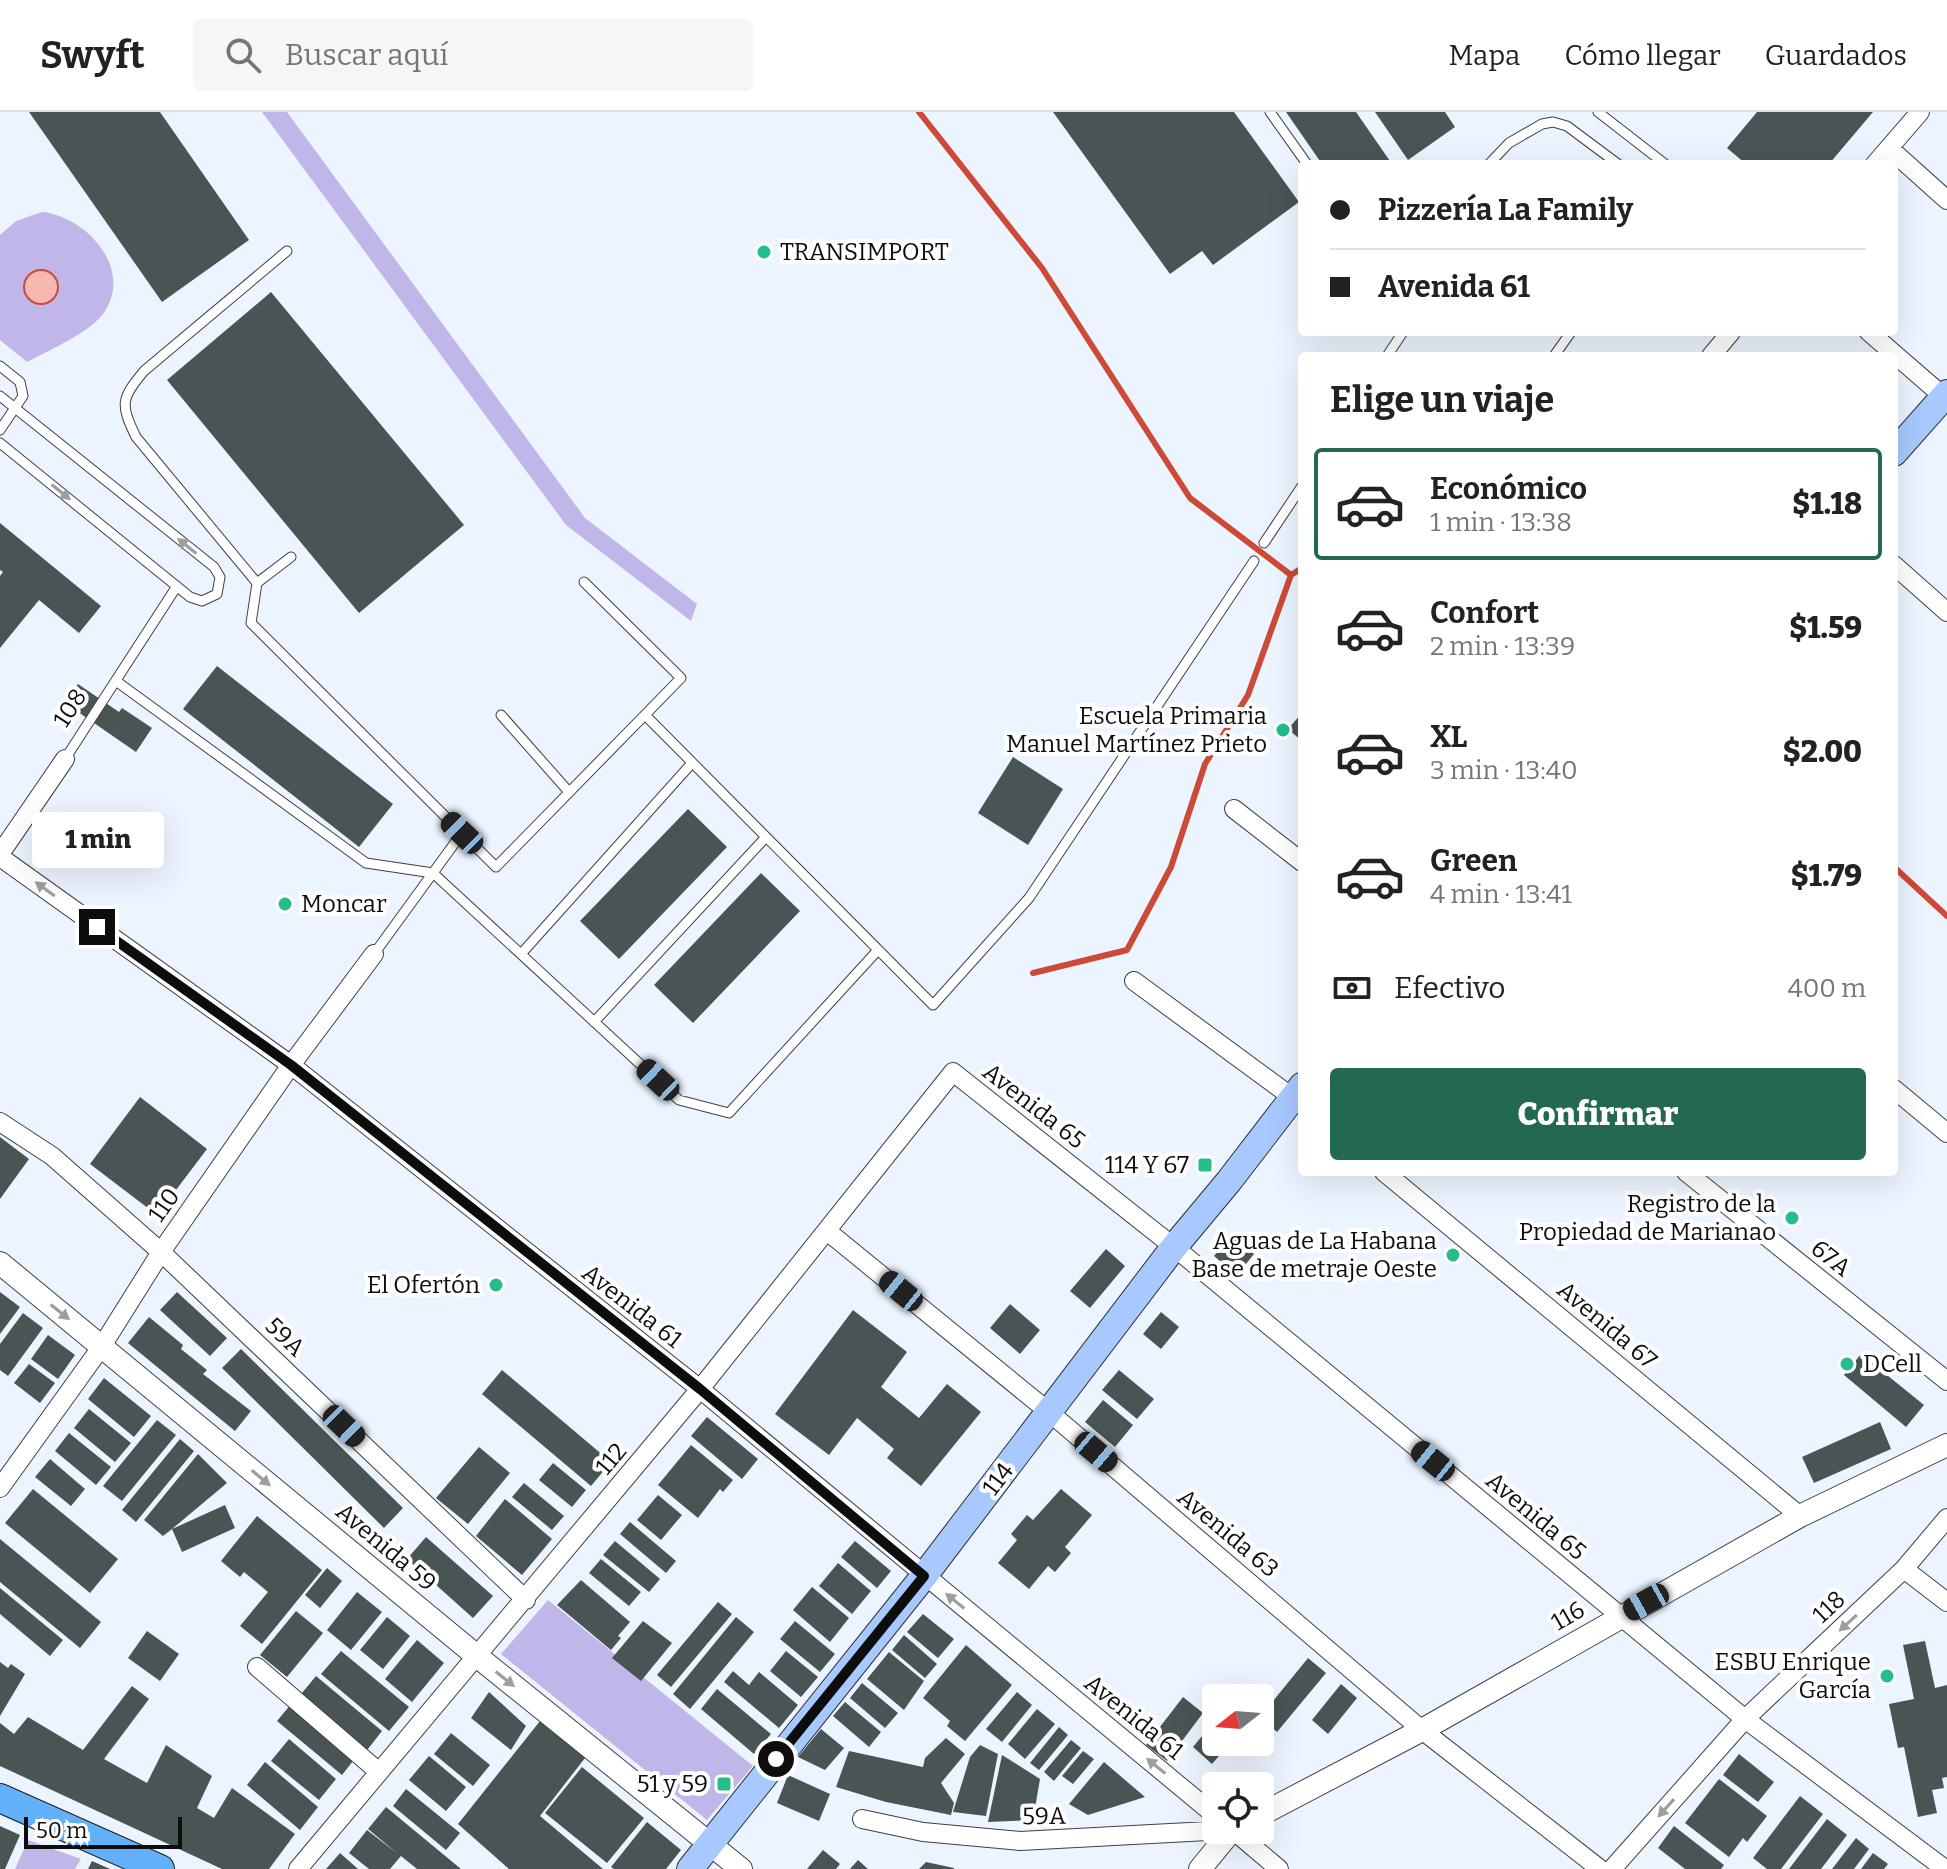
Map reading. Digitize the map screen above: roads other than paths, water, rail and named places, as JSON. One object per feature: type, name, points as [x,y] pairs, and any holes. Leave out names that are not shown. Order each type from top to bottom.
[{"type":"main road","points":[[1898,449],[1946,395]]},
{"type":"main road","name":"114","points":[[690,1869],[924,1576],[1174,1247],[1298,1097]]},
{"type":"main road","points":[[0,1798],[160,1869]]},
{"type":"street","points":[[1878,160],[1920,112]]},
{"type":"street","points":[[1889,148],[1947,200]]},
{"type":"street","points":[[1714,352],[1728,336]]},
{"type":"street","points":[[1874,336],[1893,352]]},
{"type":"street","points":[[1898,356],[1946,395]]},
{"type":"street","points":[[1898,569],[1947,612]]},
{"type":"street","name":"108","points":[[0,856],[65,759]]},
{"type":"street","points":[[1234,809],[1298,859]]},
{"type":"street","name":"Avenida 61","points":[[0,856],[291,1065],[700,1389],[1202,1804]]},
{"type":"street","name":"110","points":[[0,1488],[102,1346],[161,1252],[291,1065],[374,954]]},
{"type":"street","points":[[1134,981],[1298,1095]]},
{"type":"street","name":"112","points":[[298,1869],[700,1389],[953,1072]]},
{"type":"street","name":"Avenida 65","points":[[953,1072],[1174,1247],[1745,1719],[1945,1869]]},
{"type":"street","points":[[1898,1092],[1947,1133]]},
{"type":"street","name":"59A","points":[[0,1122],[52,1156],[161,1252],[526,1600]]},
{"type":"street","name":"Avenida 67","points":[[1389,1176],[1800,1516]]},
{"type":"street","name":"67A","points":[[1691,1176],[1947,1381]]},
{"type":"street","name":"Avenida 63","points":[[827,1231],[1049,1412],[1422,1730],[1600,1869]]},
{"type":"street","name":"Avenida 59","points":[[0,1263],[741,1869]]},
{"type":"street","name":"116","points":[[1274,1808],[1422,1730],[1800,1516],[1947,1445]]},
{"type":"street","name":"118","points":[[1612,1869],[1745,1719],[1904,1569],[1938,1535],[1947,1518]]},
{"type":"street","points":[[1904,1569],[1947,1602]]},
{"type":"street","points":[[257,1667],[379,1772]]},
{"type":"street","name":"59A","points":[[862,1819],[938,1834],[1020,1841],[1202,1832]]},
{"type":"street","points":[[1200,1869],[1220,1844]]},
{"type":"street","points":[[1248,1844],[1279,1869]]},
{"type":"lane","points":[[1270,112],[1304,160]]},
{"type":"lane","points":[[1598,112],[1660,160]]},
{"type":"lane","points":[[1491,160],[1509,143],[1542,124],[1553,122],[1567,126],[1613,160]]},
{"type":"lane","points":[[257,583],[136,437],[124,413],[127,391],[144,371],[287,251]]},
{"type":"lane","points":[[0,366],[20,382],[23,396],[0,430]]},
{"type":"lane","points":[[0,396],[214,567],[220,577],[217,594],[207,600],[196,600],[0,443]]},
{"type":"lane","points":[[1264,543],[1298,492]]},
{"type":"lane","points":[[291,557],[257,583],[251,623],[496,867],[681,678],[584,582]]},
{"type":"lane","points":[[645,715],[933,1005],[1029,898],[1254,561]]},
{"type":"lane","name":"108","points":[[65,759],[177,586]]},
{"type":"lane","points":[[116,681],[366,863],[433,873],[679,1100],[729,1113],[878,950]]},
{"type":"lane","points":[[501,715],[569,792]]},
{"type":"lane","points":[[521,954],[692,763]]},
{"type":"lane","points":[[374,954],[462,833]]},
{"type":"lane","points":[[594,1022],[766,837]]},
{"type":"waterway","points":[[919,112],[1042,268],[1190,498],[1291,575]]},
{"type":"waterway","points":[[1033,973],[1127,950],[1171,867],[1205,764],[1248,695],[1291,575],[1298,571]]},
{"type":"waterway","points":[[1898,871],[1947,916]]},
{"type":"place","name":"TRANSIMPORT","points":[[764,252]]},
{"type":"place","name":"Escuela Primaria Manuel Martínez Prieto","points":[[1283,730]]},
{"type":"place","name":"Moncar","points":[[285,904]]},
{"type":"place","name":"114 Y 67","points":[[1205,1165]]},
{"type":"place","name":"Registro de la Propiedad de Marianao","points":[[1792,1218]]},
{"type":"place","name":"Aguas de La Habana Base de metraje Oeste","points":[[1453,1255]]},
{"type":"place","name":"El Ofertón","points":[[496,1285]]},
{"type":"place","name":"DCell","points":[[1847,1364]]},
{"type":"place","name":"ESBU Enrique García","points":[[1887,1676]]},
{"type":"place","name":"51 y 59","points":[[724,1784]]}]
